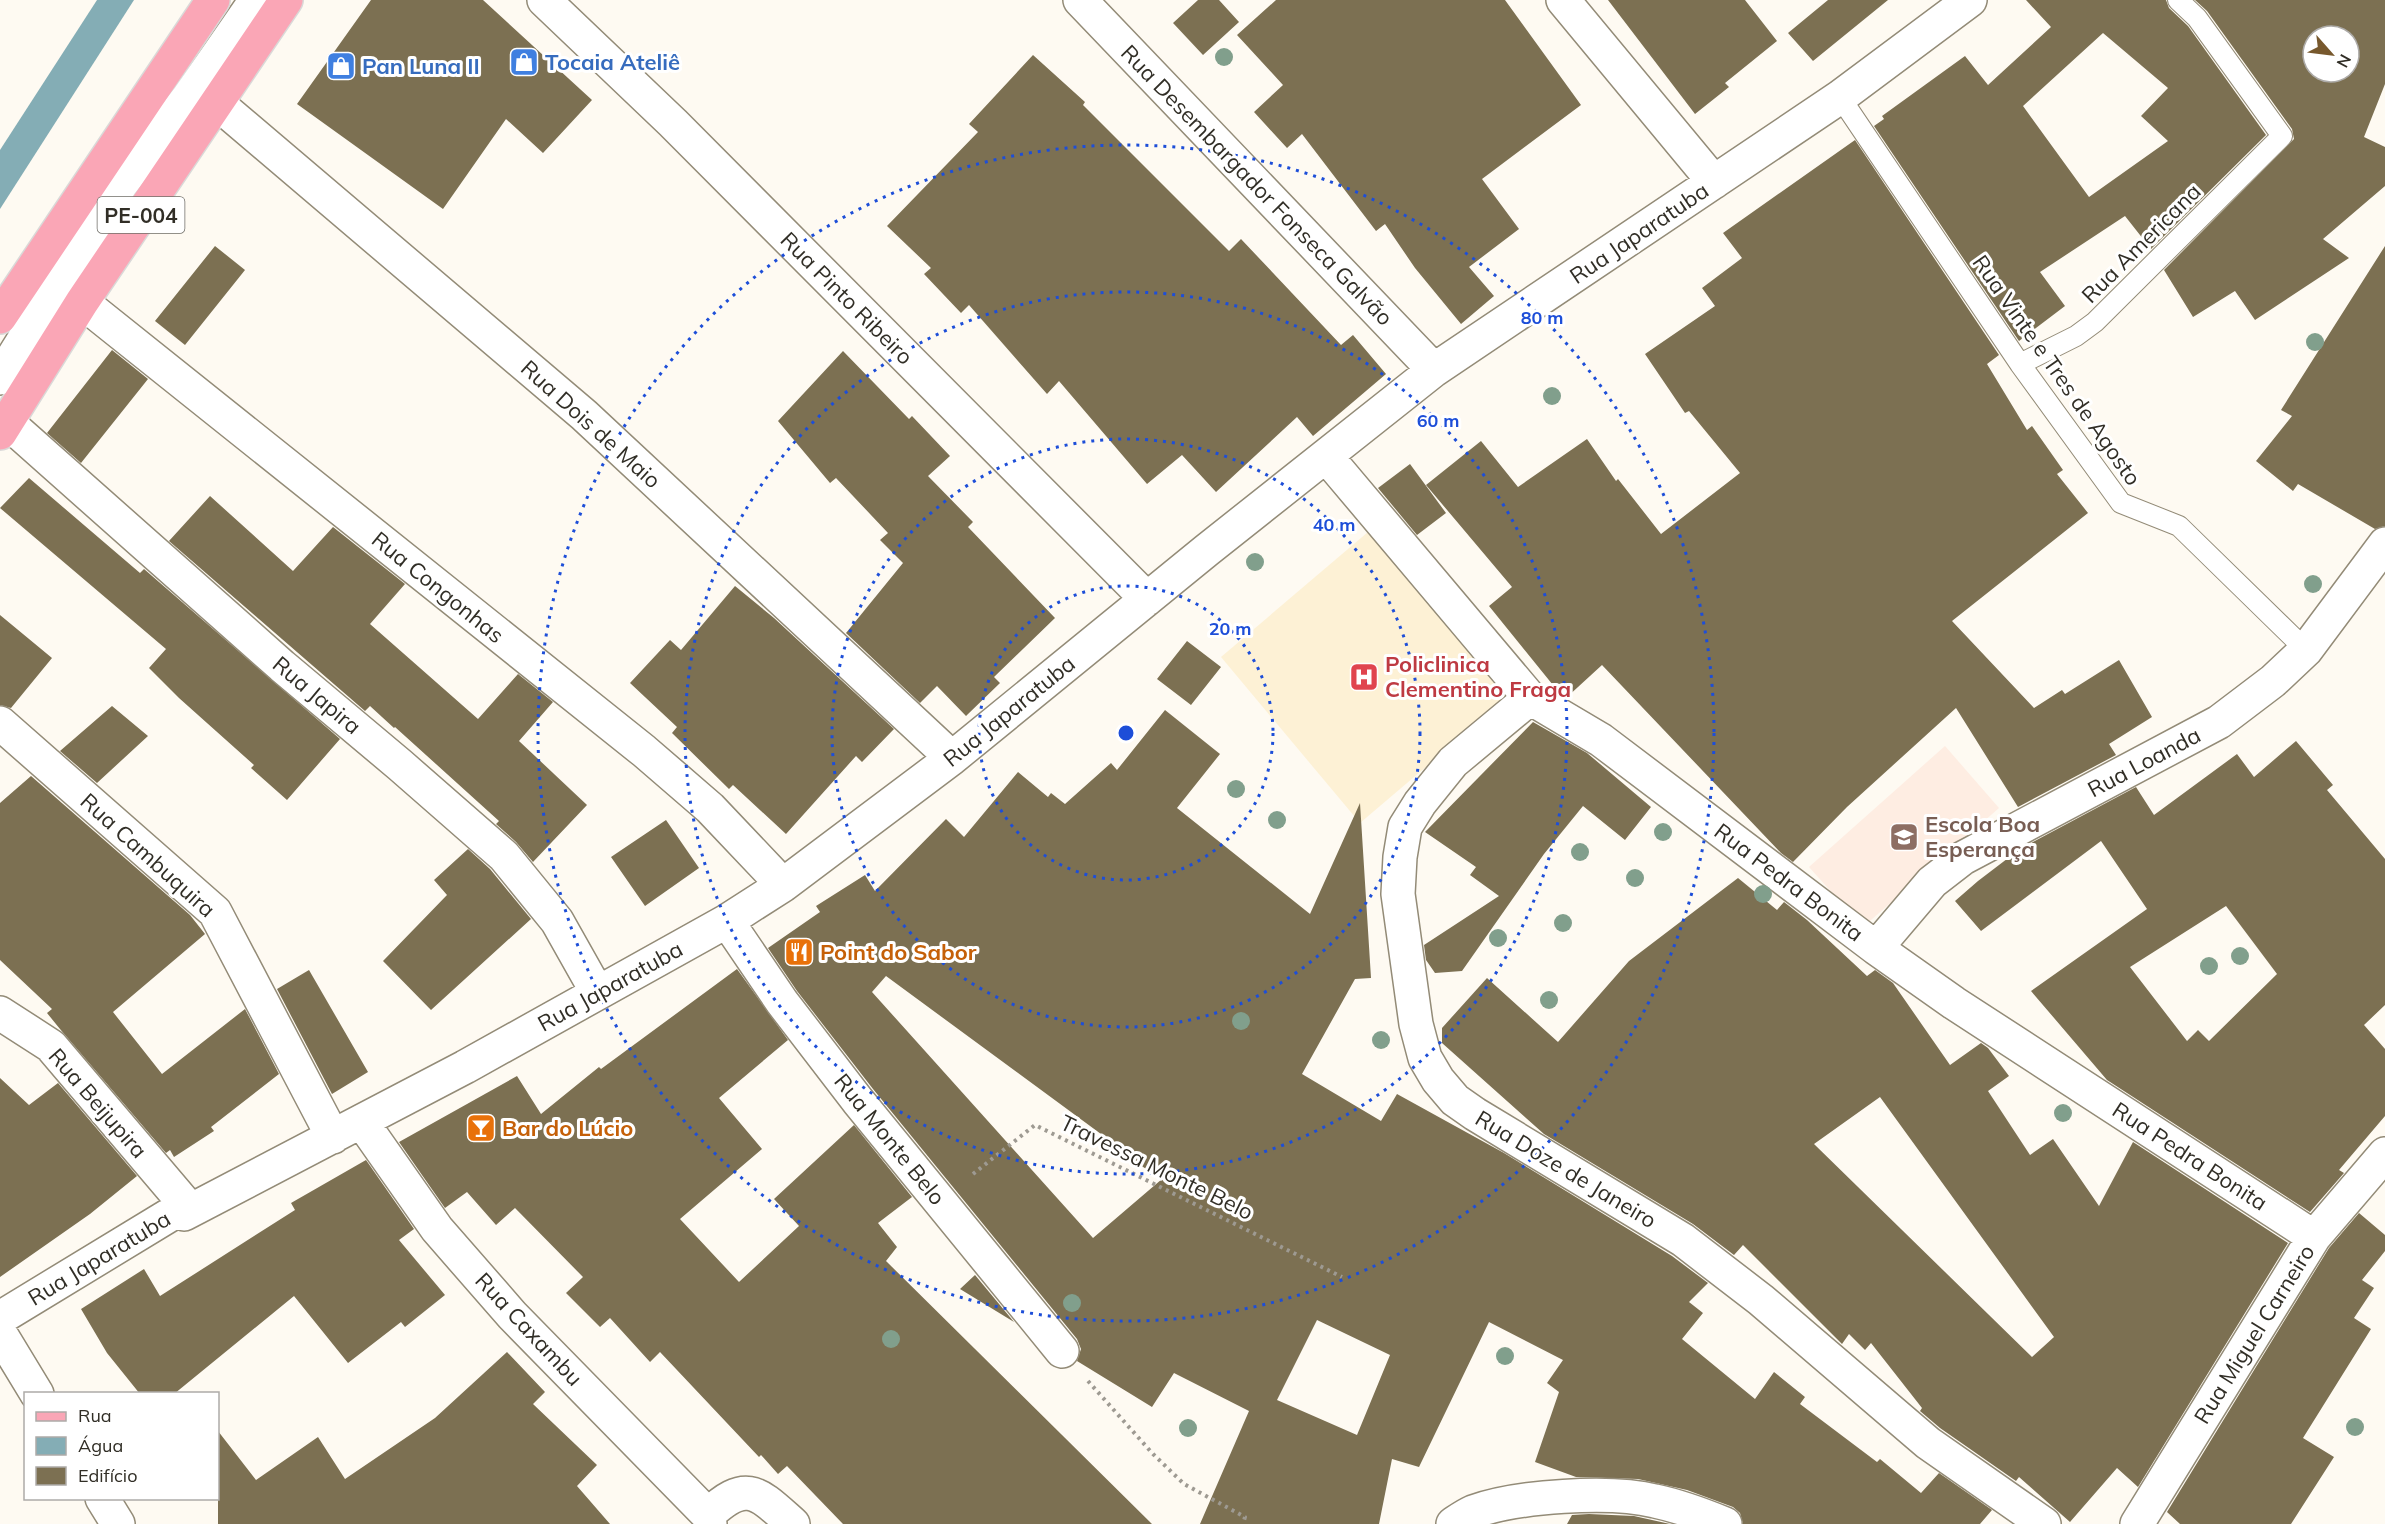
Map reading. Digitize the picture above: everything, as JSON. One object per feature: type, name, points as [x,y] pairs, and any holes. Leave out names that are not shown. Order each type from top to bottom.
[{"type":"main road","name":"PE-004","points":[[0,317],[213,0]]},
{"type":"main road","name":"PE-004","points":[[4,427],[82,302],[286,0]]},
{"type":"street","points":[[0,354],[108,185],[239,0]]},
{"type":"street","points":[[0,378],[121,184],[188,98],[256,0]]},
{"type":"street","name":"Rua Pinto Ribeiro","points":[[544,0],[673,123],[1147,599]]},
{"type":"street","name":"Rua Desembargador Fonseca Galvão","points":[[1080,0],[1434,370]]},
{"type":"street","points":[[1563,0],[1714,183]]},
{"type":"street","name":"Rua Japaratuba","points":[[186,1205],[184,1214],[362,1122],[727,921],[783,885],[952,758],[1434,370],[1840,97],[1970,0]]},
{"type":"street","name":"Rua Dois de Maio","points":[[217,103],[584,415],[952,758]]},
{"type":"street","name":"Rua Congonhas","points":[[82,302],[644,751],[710,808],[783,885]]},
{"type":"street","name":"Rua Japira","points":[[4,427],[504,856],[557,921],[597,992]]},
{"type":"street","name":"Rua Pedra Bonita","points":[[1326,456],[1530,698],[1601,740],[1876,948],[1954,1003],[2314,1237]]},
{"type":"street","name":"Rua Loanda","points":[[1876,948],[1932,882],[1963,858],[2219,722],[2273,681],[2306,650],[2385,544]]},
{"type":"street","name":"Rua Doze de Janeiro","points":[[1530,698],[1453,762],[1420,803],[1405,827],[1400,857],[1398,894],[1416,1024],[1425,1058],[1438,1080],[1455,1100],[1475,1114],[1683,1240],[1761,1300],[1928,1443],[2044,1524]]},
{"type":"street","name":"Rua Cambuquira","points":[[0,723],[215,912],[333,1137]]},
{"type":"street","name":"Rua Monte Belo","points":[[727,921],[782,1002],[938,1200],[1062,1351]]},
{"type":"street","name":"Rua Beijupira","points":[[0,1013],[51,1046],[186,1205]]},
{"type":"street","name":"Rua Caxambu","points":[[362,1122],[437,1229],[513,1315],[709,1520]]},
{"type":"street","name":"Rua Miguel Carneiro","points":[[2138,1524],[2314,1237],[2385,1154]]},
{"type":"street","name":"Rua Japaratuba","points":[[0,1318],[186,1205]]},
{"type":"street","points":[[0,1333],[37,1392]]},
{"type":"street","points":[[709,1520],[725,1499],[735,1494],[749,1492],[771,1504],[794,1524]]},
{"type":"street","points":[[1453,1524],[1472,1513],[1503,1505],[1548,1498],[1612,1495],[1654,1500],[1725,1524]]},
{"type":"street","points":[[103,1500],[118,1524]]},
{"type":"lane","name":"Rua Americana","points":[[2020,364],[2076,336],[2095,322],[2282,136],[2196,18],[2178,0]]},
{"type":"lane","name":"Rua Vinte e Tres de Agosto","points":[[1840,97],[2020,364],[2121,504],[2179,526],[2306,650]]},
{"type":"path","name":"Travessa Monte Belo","points":[[938,1200],[1035,1125],[1342,1277]]},
{"type":"path","points":[[1116,1412],[1153,1454],[1184,1484],[1245,1517],[1243,1524]]},
{"type":"shaded area","name":"Policlinica Clementino Fraga","points":[[1368,532],[1507,698],[1360,823],[1221,657]]},
{"type":"shaded area","name":"Escola Boa Esperança","points":[[1945,746],[1999,808],[1863,927],[1809,867]]},
{"type":"water","points":[[97,0],[134,0],[0,209],[0,150]]},
{"type":"building","points":[[371,0],[483,0],[592,100],[543,153],[506,119],[443,209],[297,104]]},
{"type":"building","points":[[1198,0],[1219,0],[1239,22],[1203,55],[1173,23]]},
{"type":"building","points":[[1276,0],[1505,0],[1581,105],[1482,179],[1519,229],[1469,267],[1494,296],[1461,324],[1415,268],[1385,224],[1376,231],[1302,134],[1287,148],[1254,112],[1283,85],[1237,35]]},
{"type":"building","points":[[1608,0],[1745,0],[1777,41],[1725,83],[1729,87],[1695,114]]},
{"type":"building","points":[[1828,0],[1888,0],[1813,61],[1788,33]]},
{"type":"building","points":[[2026,0],[2166,0],[2169,8],[2188,26],[2266,135],[2151,249],[2125,216],[2040,272],[2065,306],[2019,341],[1874,126],[1884,119],[1882,116],[1965,56],[1988,85],[2051,27]],"holes":[[[2103,33],[2168,88],[2141,116],[2168,141],[2089,197],[2023,106]]]},
{"type":"building","points":[[2195,0],[2385,0],[2385,84],[2364,137],[2385,147],[2385,186],[2323,239],[2349,258],[2255,320],[2235,291],[2193,317],[2164,270],[2294,139],[2292,129],[2207,11]]},
{"type":"building","points":[[1033,55],[1085,102],[1083,105],[1229,251],[1241,239],[1341,345],[1353,335],[1386,374],[1313,436],[1297,417],[1216,492],[1182,455],[1147,484],[1059,381],[1047,394],[969,305],[961,313],[924,274],[931,268],[887,226],[978,132],[969,124]]},
{"type":"building","points":[[1855,140],[1999,355],[1987,364],[2027,430],[2032,426],[2063,470],[2057,474],[2088,513],[1952,621],[2034,708],[2062,690],[2065,694],[2119,660],[2152,717],[2109,744],[2116,755],[2018,807],[1956,708],[1847,807],[1793,862],[1781,853],[1602,665],[1566,698],[1561,695],[1489,606],[1512,587],[1426,485],[1481,441],[1518,487],[1587,439],[1616,481],[1618,479],[1661,534],[1740,473],[1689,411],[1685,413],[1645,354],[1715,306],[1702,288],[1742,258],[1723,233]]},
{"type":"building","points":[[215,246],[245,270],[185,345],[155,321]]},
{"type":"building","points":[[2385,246],[2385,526],[2375,529],[2298,484],[2293,491],[2256,461],[2292,416],[2281,410]]},
{"type":"building","points":[[112,350],[148,379],[81,463],[47,433]]},
{"type":"building","points":[[843,351],[909,419],[912,416],[950,456],[928,476],[973,522],[968,527],[1055,618],[994,677],[1000,683],[966,716],[937,686],[920,703],[846,633],[903,563],[880,540],[888,533],[836,478],[830,483],[778,421]]},
{"type":"building","points":[[1410,464],[1446,513],[1417,535],[1378,488]]},
{"type":"building","points":[[29,478],[140,573],[144,569],[340,739],[287,800],[251,768],[254,765],[149,668],[166,649],[0,508]]},
{"type":"building","points":[[210,496],[293,571],[333,527],[405,584],[370,624],[478,719],[518,674],[553,702],[519,741],[587,805],[533,862],[496,824],[499,821],[395,727],[370,706],[365,711],[169,541]]},
{"type":"building","points":[[735,586],[774,618],[894,729],[862,762],[856,756],[786,834],[733,785],[729,789],[672,733],[677,727],[630,683],[670,640],[681,650]]},
{"type":"building","points":[[0,615],[52,658],[11,708],[0,705]]},
{"type":"building","points":[[1187,641],[1221,667],[1191,705],[1157,679]]},
{"type":"building","points":[[112,706],[148,736],[97,783],[60,751]]},
{"type":"building","points":[[1165,710],[1220,754],[1177,808],[1310,914],[1360,803],[1371,978],[1355,979],[1302,1074],[1381,1121],[1397,1094],[1504,1153],[1672,1256],[1708,1283],[1689,1302],[1703,1313],[1682,1339],[1755,1399],[1774,1372],[1805,1397],[1800,1404],[1877,1462],[1880,1459],[1921,1493],[1939,1473],[1992,1510],[1980,1524],[1743,1524],[1740,1513],[1733,1507],[1687,1490],[1638,1479],[1576,1477],[1535,1462],[1559,1392],[1547,1383],[1563,1360],[1489,1322],[1419,1467],[1392,1459],[1379,1524],[1200,1524],[1249,1411],[1174,1373],[1152,1407],[1077,1361],[1081,1349],[1077,1339],[873,1089],[797,991],[768,948],[820,912],[816,906],[865,875],[875,891],[946,819],[964,837],[1018,772],[1048,797],[1051,793],[1065,804],[1111,763],[1117,770]],"holes":[[[886,976],[1120,1148],[1118,1151],[1162,1179],[1093,1238],[872,992]],[[1317,1320],[1390,1355],[1357,1435],[1277,1400]]]},
{"type":"building","points":[[1533,722],[1587,753],[1651,807],[1625,840],[1583,806],[1544,854],[1462,971],[1435,973],[1426,960],[1424,945],[1499,896],[1470,875],[1476,867],[1425,832]]},
{"type":"building","points":[[2296,741],[2333,785],[2327,790],[2385,859],[2385,1005],[2364,1025],[2385,1049],[2385,1116],[2339,1170],[2344,1173],[2310,1212],[2107,1080],[2031,991],[2147,909],[2101,841],[1981,931],[1955,901],[2020,849],[2136,787],[2154,815],[2237,754],[2254,777]],"holes":[[[2226,906],[2277,974],[2209,1041],[2198,1030],[2187,1041],[2130,967]]]},
{"type":"building","points":[[31,776],[190,915],[205,934],[113,1012],[162,1074],[245,1009],[279,1074],[211,1127],[214,1131],[174,1157],[170,1150],[166,1153],[60,1029],[47,1013],[52,1009],[0,960],[0,803]]},
{"type":"building","points":[[666,820],[699,868],[645,906],[611,857]]},
{"type":"building","points":[[468,849],[490,869],[531,919],[431,1010],[383,961],[447,895],[434,880]]},
{"type":"building","points":[[1738,878],[1777,910],[1784,902],[1807,920],[1867,976],[1875,970],[1893,983],[1950,1065],[1981,1043],[1988,1048],[2009,1076],[1988,1091],[2030,1155],[2053,1139],[2099,1206],[2133,1142],[2288,1243],[2138,1487],[2117,1468],[2070,1522],[2019,1477],[2016,1481],[1940,1428],[1920,1411],[1922,1408],[1871,1343],[1865,1350],[1849,1334],[1842,1344],[1743,1245],[1734,1255],[1693,1224],[1544,1134],[1442,1043],[1442,1028],[1487,978],[1558,1042],[1629,961]],"holes":[[[1880,1097],[2054,1337],[2032,1357],[1814,1144]]]},
{"type":"building","points":[[737,969],[788,1040],[719,1098],[762,1149],[680,1219],[739,1282],[799,1226],[774,1199],[854,1125],[912,1197],[878,1223],[897,1247],[886,1261],[1152,1524],[843,1524],[787,1466],[778,1474],[761,1455],[759,1457],[660,1352],[650,1362],[610,1318],[600,1327],[566,1293],[583,1277],[515,1208],[496,1225],[467,1192],[445,1208],[399,1142],[517,1076],[541,1114],[599,1067],[601,1069]]},
{"type":"building","points":[[309,970],[368,1072],[332,1094],[277,989]]},
{"type":"building","points":[[0,1078],[29,1105],[58,1083],[137,1176],[90,1214],[0,1277]]},
{"type":"building","points":[[366,1160],[414,1229],[399,1240],[445,1295],[405,1327],[401,1322],[348,1363],[294,1296],[176,1392],[138,1392],[107,1353],[81,1309],[144,1269],[160,1296],[295,1210],[291,1203]]},
{"type":"building","points":[[2359,1213],[2385,1235],[2385,1251],[2362,1280],[2374,1288],[2354,1318],[2371,1329],[2303,1438],[2334,1457],[2291,1524],[2180,1524],[2167,1512],[2329,1248]]},
{"type":"building","points":[[975,1275],[1014,1322],[960,1289]]},
{"type":"building","points":[[507,1352],[545,1392],[533,1404],[597,1465],[577,1486],[610,1524],[218,1524],[219,1432],[256,1480],[318,1437],[345,1479],[435,1418]]},
{"type":"building","points":[[1572,1515],[1634,1516],[1670,1524],[1567,1524]]},
{"type":"place","name":"Tocaia Ateliê","points":[[524,62]]},
{"type":"place","name":"Pan Luna II","points":[[341,66]]},
{"type":"place","name":"Policlinica Clementino Fraga","points":[[1364,677]]},
{"type":"place","name":"Escola Boa Esperança","points":[[1904,837]]},
{"type":"place","name":"Point do Sabor","points":[[799,952]]},
{"type":"place","name":"Bar do Lúcio","points":[[481,1128]]}]
